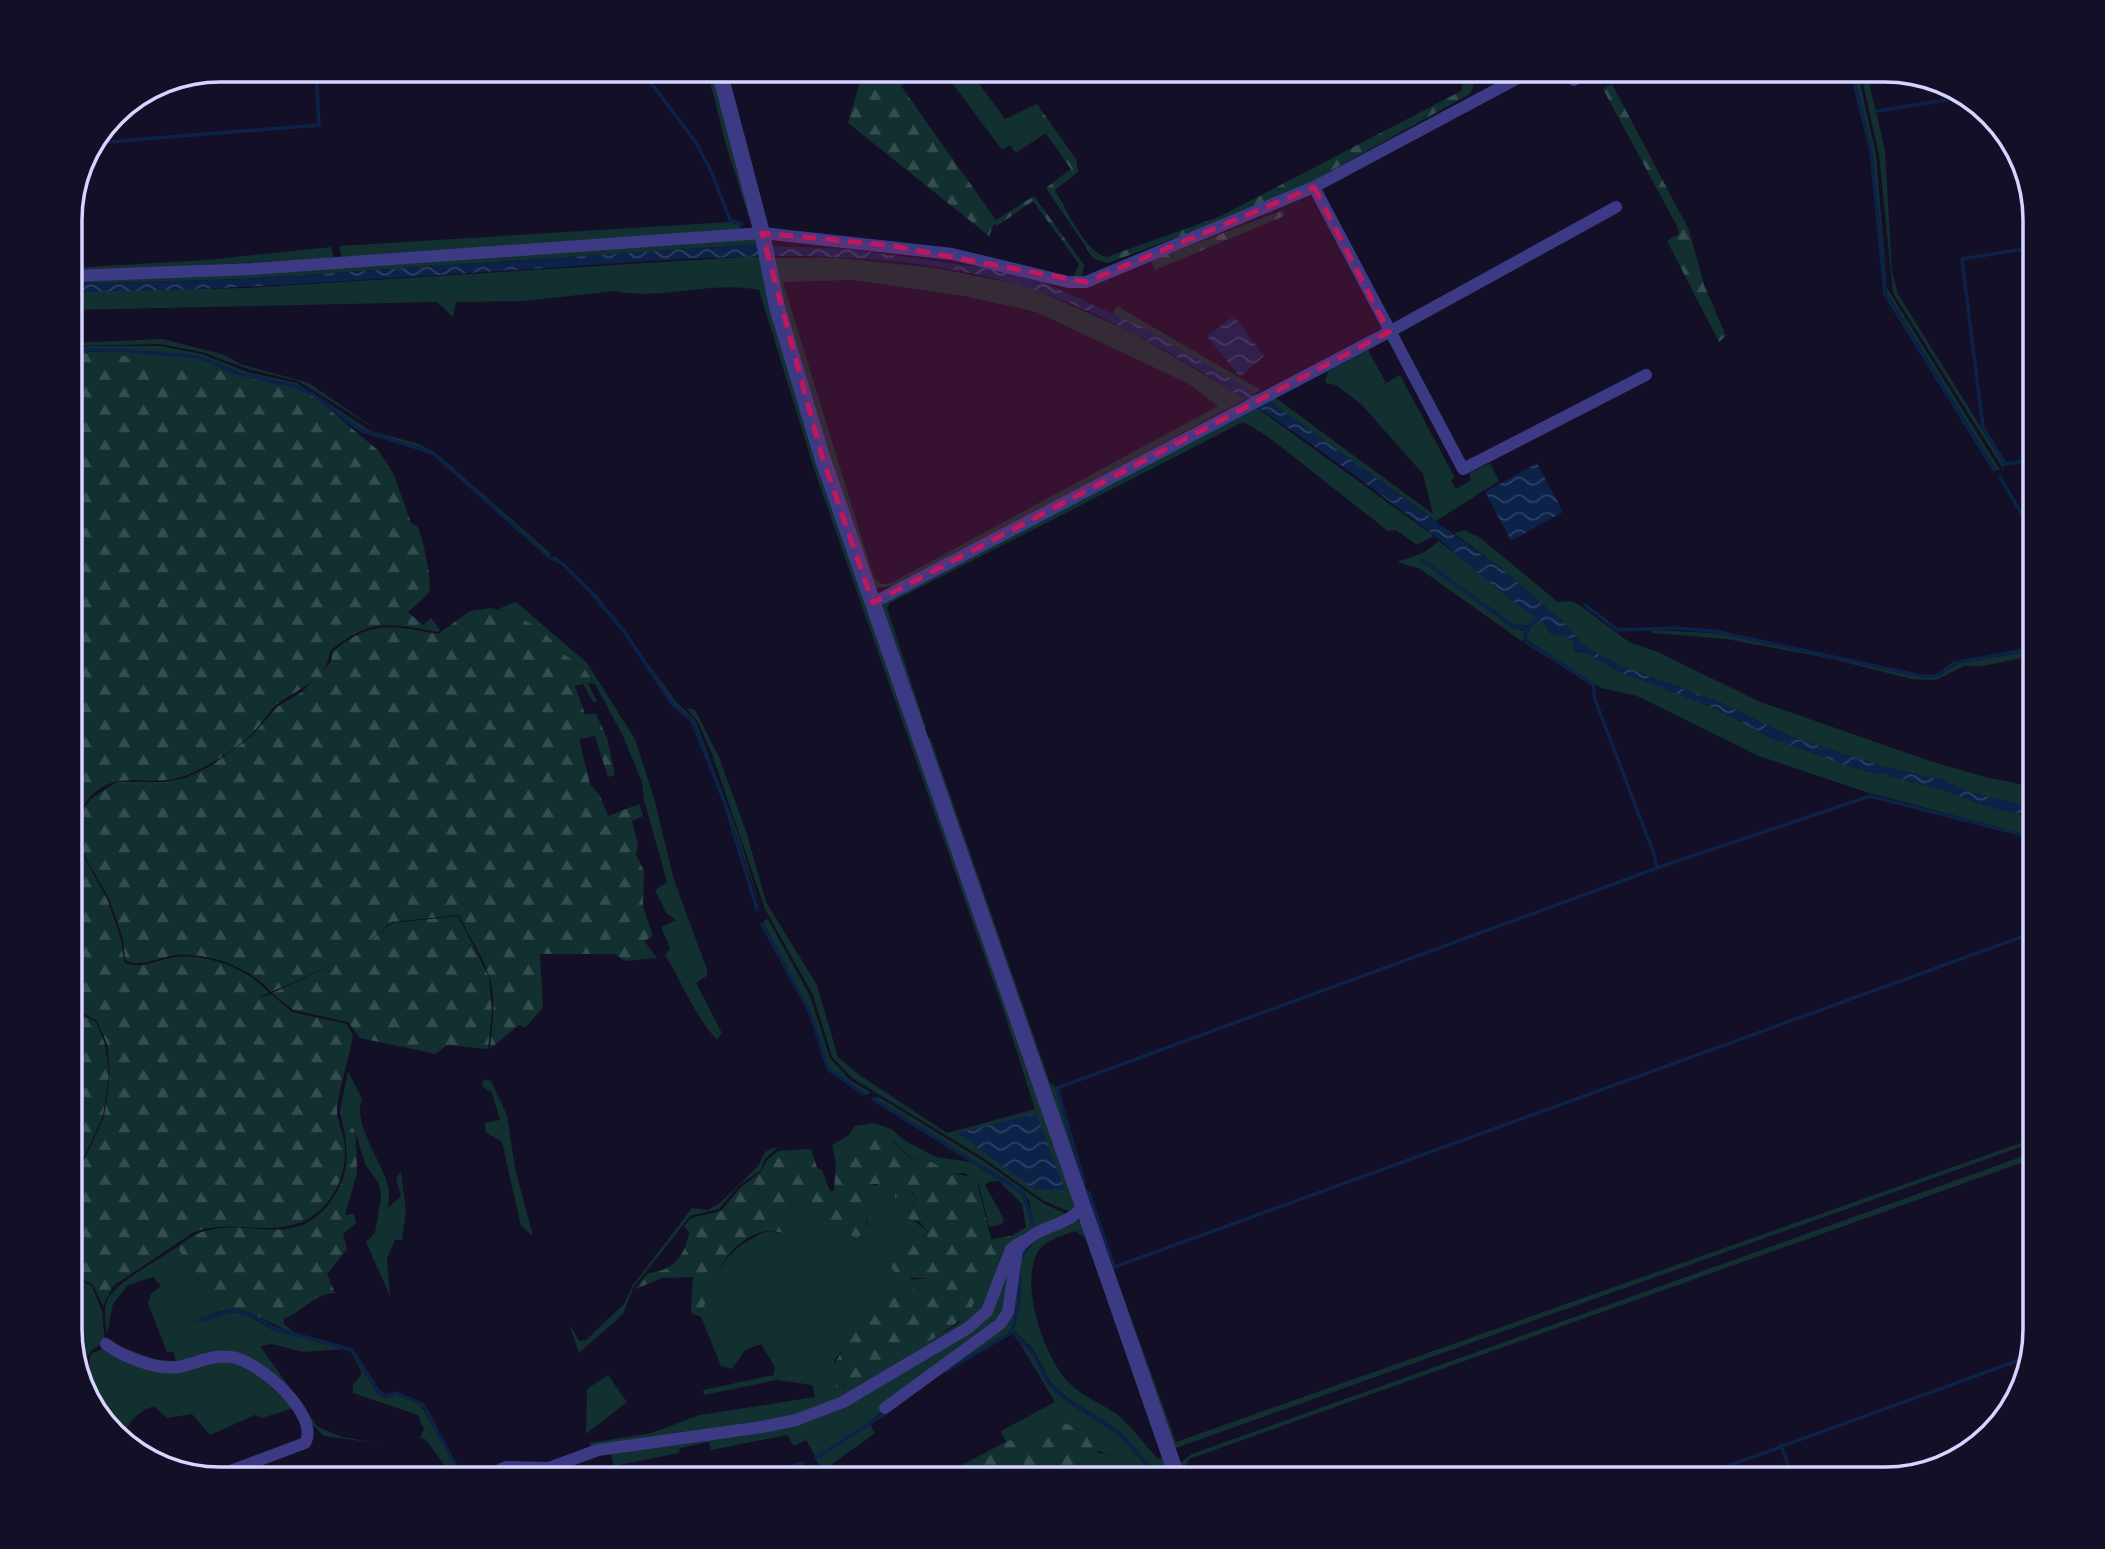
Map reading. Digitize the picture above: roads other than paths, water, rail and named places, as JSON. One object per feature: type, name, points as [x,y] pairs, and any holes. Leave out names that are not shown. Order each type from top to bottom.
[{"type":"street","points":[[83,276],[252,269],[764,238],[952,254],[1068,282],[1086,282],[1314,187],[1505,82]]},
{"type":"street","points":[[722,83],[764,238],[777,307],[822,457],[1174,1467]]},
{"type":"street","points":[[1314,187],[1463,469],[1646,375]]},
{"type":"street","points":[[873,603],[1389,332],[1616,207]]},
{"type":"street","points":[[552,1467],[598,1450],[762,1427],[824,1411],[968,1328],[987,1311],[1011,1249],[1033,1233],[1074,1216],[1082,1208]]},
{"type":"street","points":[[885,1408],[1000,1324],[1008,1312],[1017,1250],[1023,1241]]},
{"type":"street","points":[[106,1344],[115,1351],[165,1367],[232,1357],[264,1371],[308,1424],[309,1435],[305,1443],[241,1467]]},
{"type":"water","points":[[747,245],[848,249],[993,269],[1041,281],[1148,330],[1274,404],[1507,573],[1563,622],[1587,648],[1621,666],[1717,701],[1794,738],[1881,766],[1946,781],[1969,792],[2023,805],[2023,815],[1986,806],[1942,789],[1850,767],[1769,737],[1717,709],[1615,670],[1587,653],[1574,650],[1574,643],[1568,637],[1551,634],[1544,623],[1514,602],[1426,529],[1269,415],[1144,339],[1101,317],[1034,290],[964,272],[893,261],[747,257],[674,259],[243,287],[83,292],[83,284],[244,279]]},
{"type":"water","points":[[1234,316],[1264,356],[1240,377],[1207,336]]},
{"type":"water","points":[[1537,463],[1563,512],[1511,541],[1485,492]]},
{"type":"water","points":[[1036,1113],[1065,1190],[1034,1189],[958,1133]]},
{"type":"waterway","points":[[1854,82],[1871,151],[1885,294],[1994,470]]},
{"type":"waterway","points":[[108,142],[319,125],[317,83]]},
{"type":"waterway","points":[[651,83],[695,141],[711,171],[730,220],[742,224]]},
{"type":"waterway","points":[[1877,111],[1951,99]]},
{"type":"waterway","points":[[2023,249],[1962,259],[1983,427],[2005,464],[2023,462]]},
{"type":"waterway","points":[[83,352],[120,350],[199,357],[240,374],[294,386],[311,393],[360,430],[433,453],[549,557],[563,564],[591,592],[623,630],[674,706],[692,721],[724,801],[757,909]]},
{"type":"waterway","points":[[2000,477],[2023,516]]},
{"type":"waterway","points":[[1422,560],[1512,625],[1527,629],[1538,619]]},
{"type":"waterway","points":[[1585,605],[1618,630],[1673,628],[1714,631],[1921,676],[1936,676],[1954,663],[2023,650]]},
{"type":"waterway","points":[[1527,629],[1526,642],[1594,685],[1594,697],[1657,868]]},
{"type":"waterway","points":[[2023,835],[1870,796],[1657,868],[1057,1088],[1084,1182],[1083,1187],[1089,1193],[1114,1267],[2023,936]]},
{"type":"waterway","points":[[762,924],[811,1015],[828,1069],[864,1094]]},
{"type":"waterway","points":[[873,1099],[1023,1193],[1033,1223]]},
{"type":"waterway","points":[[1022,1256],[1031,1243]]},
{"type":"waterway","points":[[946,1371],[1012,1332],[1019,1302],[1019,1270]]},
{"type":"waterway","points":[[198,1321],[234,1310],[251,1314],[274,1328],[352,1350],[379,1392],[386,1396],[396,1393],[423,1404],[457,1467]]},
{"type":"waterway","points":[[1012,1332],[1031,1351],[1049,1384],[1068,1401],[1120,1433],[1149,1467]]},
{"type":"waterway","points":[[1725,1467],[2019,1360]]},
{"type":"waterway","points":[[816,1458],[886,1413]]},
{"type":"waterway","points":[[1781,1445],[1789,1467]]},
{"type":"waterway","points":[[788,1467],[803,1463]]}]
